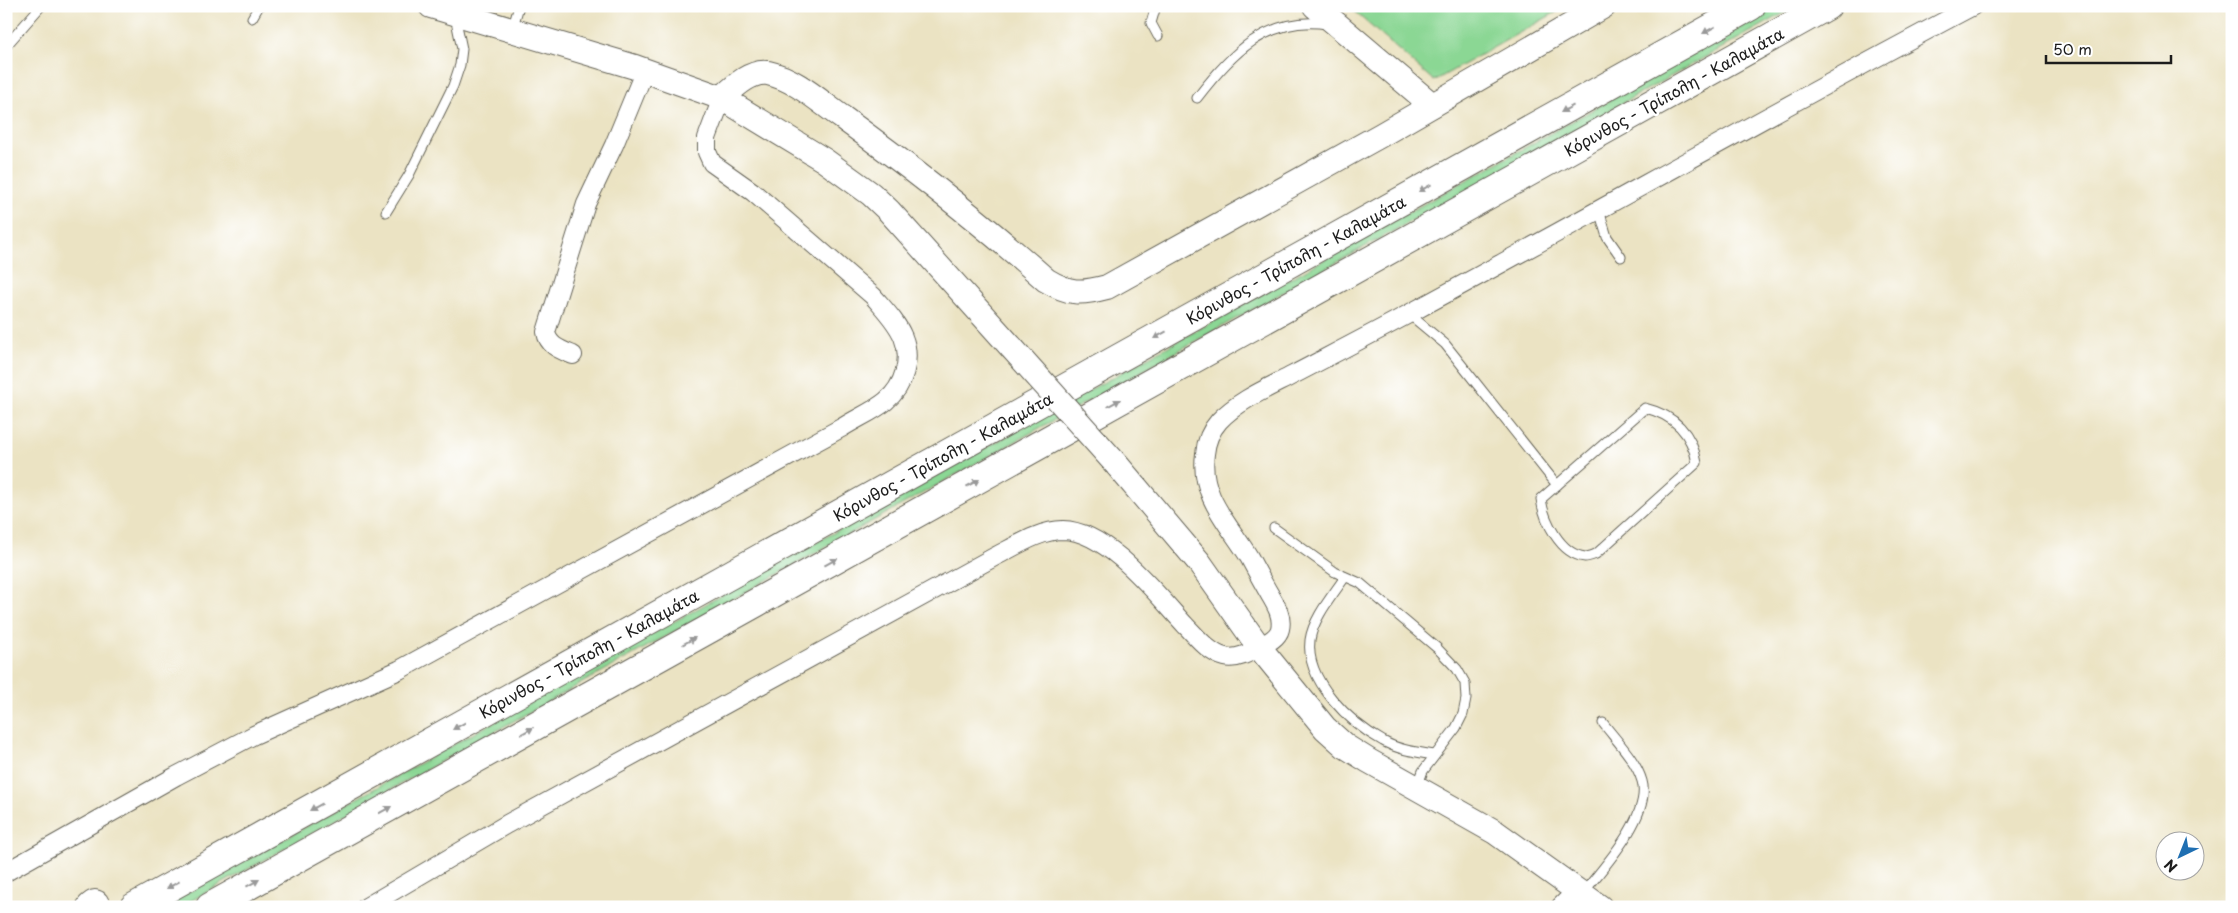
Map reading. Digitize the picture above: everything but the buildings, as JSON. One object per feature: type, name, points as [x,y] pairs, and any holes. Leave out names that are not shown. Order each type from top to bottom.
[{"type":"highway","name":"Κόρινθος - Τρίπολη - Καλαμάτα","points":[[134,907],[1751,6]]},
{"type":"highway","name":"Κόρινθος - Τρίπολη - Καλαμάτα","points":[[210,907],[1827,6]]},
{"type":"highway","points":[[312,788],[434,740]]},
{"type":"highway","points":[[318,860],[342,834]]},
{"type":"street","points":[[431,6],[645,70],[722,98],[824,160],[871,194],[889,211],[1118,465],[1200,562],[1259,647],[1325,728],[1345,746],[1494,832],[1587,897]]},
{"type":"street","points":[[1315,6],[1432,105]]},
{"type":"street","points":[[6,872],[254,735],[399,670],[843,427],[886,401],[899,387],[904,373],[906,354],[903,337],[888,314],[874,296],[753,192],[712,163],[707,152],[707,138],[722,98],[737,85],[754,75],[766,73],[793,83],[902,162],[1046,280],[1060,289],[1089,292],[1107,286],[1432,105],[1604,6]]},
{"type":"street","points":[[366,907],[507,824],[996,556],[1049,532],[1061,530],[1077,533],[1090,538],[1116,555],[1202,642],[1219,655],[1228,658],[1239,657],[1259,647],[1277,635],[1281,624],[1280,618],[1275,605],[1248,556],[1212,500],[1205,478],[1205,450],[1211,433],[1226,416],[1256,394],[1409,314],[1973,6]]},
{"type":"street","points":[[573,355],[556,348],[547,338],[546,332],[586,204],[614,145],[645,70]]},
{"type":"street","points":[[1560,907],[1587,897]]},
{"type":"lane","points":[[6,46],[41,6]]},
{"type":"lane","points":[[252,18],[259,6]]},
{"type":"lane","points":[[512,30],[519,6]]},
{"type":"lane","points":[[1156,6],[1151,23],[1158,36]]},
{"type":"lane","points":[[386,212],[409,175],[453,86],[460,65],[462,49],[454,13]]},
{"type":"lane","points":[[1197,98],[1219,69],[1246,44],[1267,32],[1283,26],[1315,22],[1337,25]]},
{"type":"lane","points":[[1599,210],[1606,237],[1620,257]]},
{"type":"lane","points":[[1409,314],[1445,344],[1557,485]]},
{"type":"lane","points":[[1645,408],[1665,414],[1674,420],[1688,435],[1698,463],[1596,554],[1584,557],[1561,542],[1550,529],[1546,520],[1541,499],[1557,485],[1645,408]]},
{"type":"lane","points":[[1274,528],[1336,572],[1360,583],[1437,648],[1457,669],[1465,683],[1466,699],[1463,714],[1456,728],[1423,771],[1417,788]]},
{"type":"lane","points":[[1345,577],[1320,616],[1310,638],[1312,667],[1320,682],[1350,719],[1384,742],[1409,751],[1434,755]]},
{"type":"lane","points":[[1587,897],[1623,844],[1634,824],[1643,791],[1643,782],[1638,770],[1604,723]]},
{"type":"green space","points":[[1348,6],[1567,6],[1434,81]]},
{"type":"green space","points":[[1779,6],[1797,6],[180,907],[162,907]]}]
